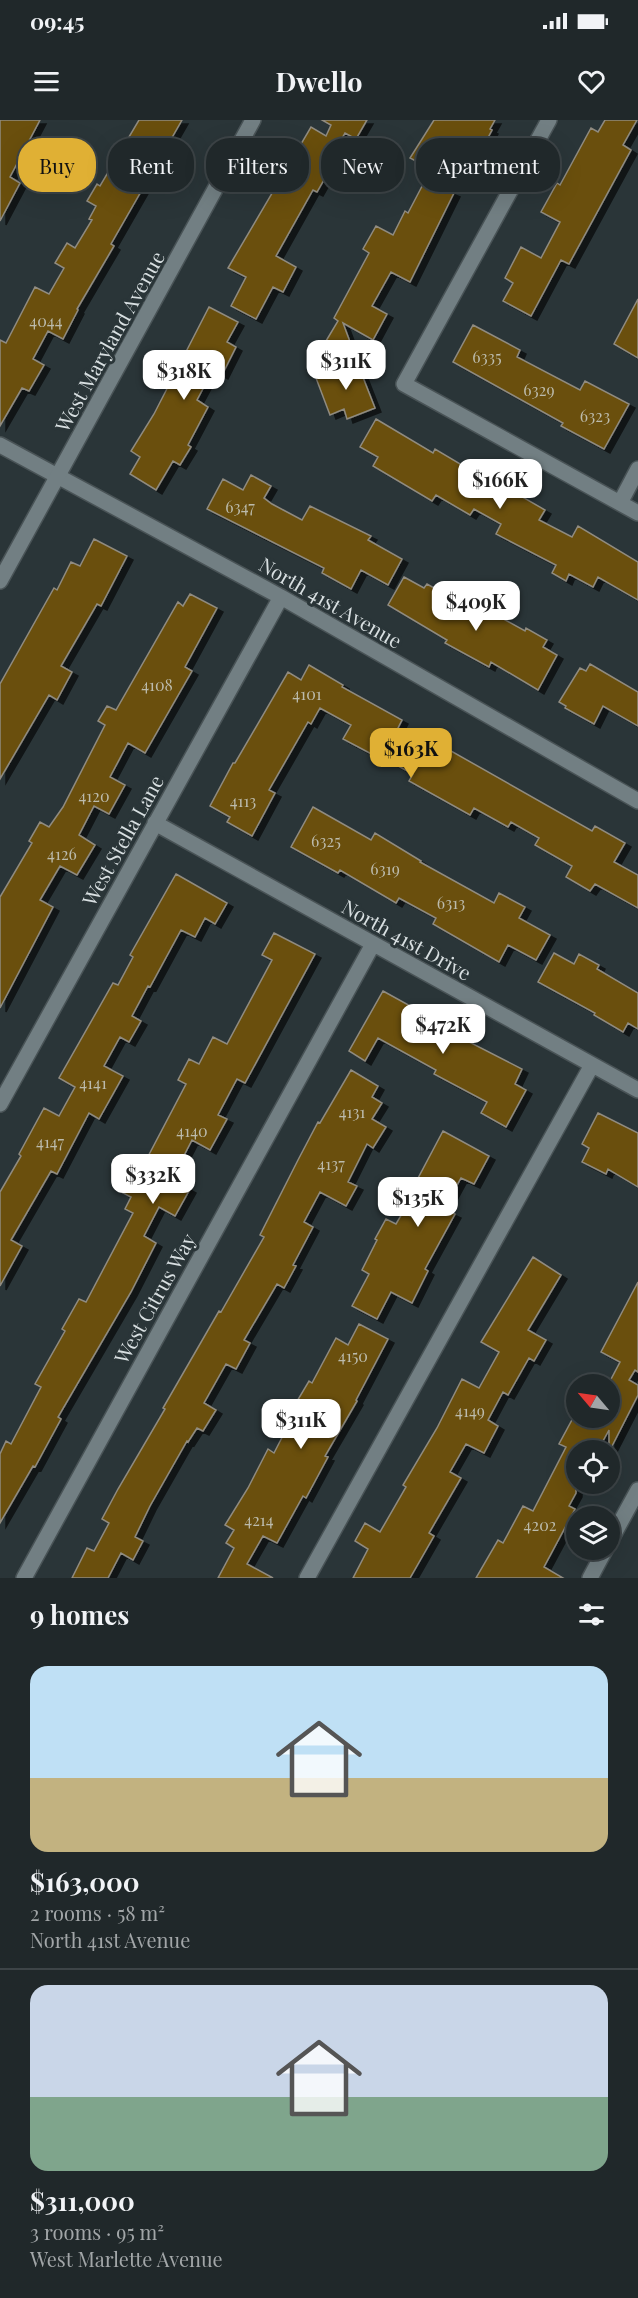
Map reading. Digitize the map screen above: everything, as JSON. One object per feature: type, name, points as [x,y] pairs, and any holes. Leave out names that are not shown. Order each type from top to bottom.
[{"type":"street","name":"West Maryland Avenue","points":[[0,581],[252,120]]},
{"type":"street","points":[[549,120],[404,384],[638,513]]},
{"type":"street","name":"North 41st Avenue","points":[[0,445],[281,597],[638,801]]},
{"type":"street","points":[[620,503],[638,469]]},
{"type":"street","name":"West Stella Lane","points":[[0,1104],[281,597]]},
{"type":"street","name":"North 41st Drive","points":[[155,824],[638,1090]]},
{"type":"street","name":"West Citrus Way","points":[[24,1578],[373,944]]},
{"type":"street","points":[[307,1578],[592,1065]]},
{"type":"street","points":[[620,1523],[638,1490]]},
{"type":"street","points":[[590,1578],[600,1560]]},
{"type":"building","points":[[0,120],[40,120],[31,138],[18,138],[18,162],[10,177],[18,182],[18,187],[0,221]]},
{"type":"building","points":[[139,120],[182,120],[172,138],[128,138]]},
{"type":"building","points":[[322,120],[367,120],[357,138],[345,133],[342,138],[321,138],[321,185],[317,192],[313,190],[276,256],[296,267],[283,292],[273,287],[256,319],[231,306],[246,277],[228,268],[273,192],[309,192],[309,138],[305,138],[311,127],[326,136],[331,125]]},
{"type":"building","points":[[434,120],[495,120],[488,138],[423,138]]},
{"type":"building","points":[[605,120],[637,120],[623,145],[631,150],[569,264],[561,260],[531,316],[503,301],[513,283],[505,278],[521,247],[541,258],[560,222],[541,212],[552,192],[560,192],[560,185],[591,128],[598,132]]},
{"type":"building","points":[[416,148],[416,161],[410,158]]},
{"type":"building","points":[[108,172],[108,192],[141,192],[111,244],[114,246],[77,309],[63,339],[48,331],[33,359],[44,365],[29,391],[22,388],[0,426],[0,340],[6,343],[35,287],[49,294],[64,268],[55,263],[67,243],[75,248],[92,220],[89,219],[96,206],[87,201],[92,192],[96,192],[97,184],[100,186]]},
{"type":"building","points":[[419,192],[454,193],[410,282],[391,272],[372,306],[387,314],[373,340],[343,323],[356,358],[326,341],[338,321],[334,318],[369,253],[363,249],[376,226],[393,235],[405,211],[408,213]]},
{"type":"building","points":[[638,299],[638,358],[614,344]]},
{"type":"building","points":[[209,307],[238,322],[227,342],[236,347],[222,375],[213,370],[197,400],[208,407],[188,445],[191,447],[180,465],[173,461],[156,490],[130,474],[140,457],[131,451],[154,414]]},
{"type":"building","points":[[473,325],[520,350],[517,357],[580,390],[585,381],[629,404],[604,449],[561,426],[563,423],[453,362]]},
{"type":"building","points":[[357,362],[375,408],[347,419],[344,409],[330,415],[316,378]]},
{"type":"building","points":[[376,419],[433,453],[435,449],[497,486],[498,483],[545,510],[539,520],[572,537],[578,526],[638,562],[638,600],[598,577],[593,587],[569,574],[566,581],[552,573],[556,565],[496,534],[501,524],[474,509],[470,515],[436,495],[432,501],[373,466],[378,457],[360,447]]},
{"type":"building","points":[[251,475],[271,486],[264,498],[272,504],[302,520],[310,506],[371,536],[368,540],[402,559],[388,585],[361,570],[351,589],[322,573],[324,568],[207,509],[223,479],[243,490]]},
{"type":"building","points":[[94,539],[127,556],[101,606],[97,604],[61,666],[72,672],[57,700],[49,695],[0,779],[0,684],[54,588],[57,590],[71,562],[80,566]]},
{"type":"building","points":[[404,577],[424,588],[427,584],[466,606],[469,600],[525,631],[526,628],[547,640],[543,647],[557,655],[538,690],[491,662],[489,667],[445,643],[447,640],[388,605]]},
{"type":"building","points":[[190,594],[217,608],[185,667],[192,671],[145,753],[128,743],[110,777],[125,785],[109,814],[94,806],[79,835],[95,845],[77,875],[60,866],[40,900],[53,907],[0,1008],[0,897],[32,843],[29,841],[40,822],[49,827],[63,807],[105,725],[98,721],[107,706],[116,710],[178,602],[183,606]]},
{"type":"building","points":[[590,664],[638,692],[638,726],[603,706],[594,724],[565,708],[566,706],[559,702],[580,668],[586,671]]},
{"type":"building","points":[[309,665],[343,685],[342,687],[402,720],[398,728],[434,748],[437,743],[592,831],[595,826],[625,843],[614,862],[638,875],[638,908],[595,884],[590,891],[566,877],[572,866],[535,845],[539,838],[511,822],[508,827],[474,808],[470,815],[409,781],[413,774],[343,739],[351,725],[320,708],[311,724],[308,722],[269,790],[275,793],[252,836],[227,822],[230,817],[210,806],[288,672],[301,680]]},
{"type":"building","points":[[313,807],[371,840],[375,833],[420,862],[494,903],[499,893],[525,907],[519,918],[550,935],[536,960],[508,945],[499,962],[433,924],[436,918],[399,898],[396,903],[340,870],[338,873],[291,847]]},
{"type":"building","points":[[176,874],[227,903],[215,924],[205,918],[195,937],[181,930],[132,1016],[141,1021],[129,1042],[120,1037],[104,1066],[123,1076],[99,1119],[89,1113],[57,1174],[51,1171],[11,1240],[22,1246],[0,1286],[0,1192],[21,1156],[19,1154],[44,1108],[59,1116],[75,1087],[59,1078],[113,983],[118,985],[133,957],[130,955]]},
{"type":"building","points":[[274,933],[315,954],[245,1083],[237,1079],[218,1115],[227,1119],[210,1150],[192,1140],[172,1179],[190,1189],[175,1216],[159,1207],[144,1236],[156,1243],[131,1292],[58,1417],[61,1419],[35,1467],[33,1466],[0,1523],[0,1454],[6,1441],[11,1444],[41,1387],[35,1384],[65,1331],[62,1329],[79,1299],[86,1302],[133,1213],[125,1209],[131,1197],[123,1193],[140,1162],[144,1164],[186,1084],[178,1080],[189,1059],[199,1064],[213,1037],[227,1044],[272,960],[262,955]]},
{"type":"building","points":[[554,953],[574,964],[579,954],[599,965],[597,969],[638,993],[638,1029],[628,1023],[623,1032],[594,1015],[595,1013],[538,982]]},
{"type":"building","points":[[383,991],[432,1018],[430,1022],[522,1069],[515,1084],[526,1090],[506,1127],[481,1113],[487,1102],[434,1074],[436,1070],[378,1038],[365,1061],[349,1051]]},
{"type":"building","points":[[351,1070],[378,1086],[372,1097],[382,1103],[372,1119],[386,1127],[373,1148],[367,1144],[348,1182],[357,1186],[346,1206],[320,1192],[304,1222],[313,1227],[293,1265],[296,1266],[284,1288],[277,1284],[244,1340],[250,1343],[236,1369],[226,1364],[204,1403],[216,1410],[203,1431],[197,1428],[187,1441],[150,1506],[135,1537],[143,1541],[133,1560],[121,1553],[108,1578],[72,1578],[87,1548],[94,1551],[109,1523],[102,1519],[118,1489],[219,1311],[221,1312],[264,1237],[260,1235],[298,1160],[318,1122],[320,1123]]},
{"type":"building","points":[[598,1113],[638,1133],[638,1187],[608,1169],[606,1174],[582,1162],[589,1148],[582,1144]]},
{"type":"building","points":[[443,1131],[489,1156],[474,1184],[461,1178],[444,1209],[455,1214],[425,1269],[428,1271],[412,1303],[391,1292],[377,1319],[352,1306],[369,1274],[362,1270],[386,1219],[396,1224],[403,1212],[416,1219],[431,1190],[416,1182]]},
{"type":"building","points":[[533,1257],[561,1275],[528,1330],[546,1340],[534,1361],[529,1358],[508,1395],[503,1392],[488,1420],[498,1426],[484,1453],[466,1444],[450,1472],[461,1478],[429,1533],[434,1536],[410,1578],[353,1578],[368,1549],[355,1541],[365,1523],[380,1532],[406,1487],[403,1485],[437,1428],[462,1379],[479,1388],[499,1352],[481,1342]]},
{"type":"building","points":[[638,1282],[638,1372],[635,1370],[629,1380],[638,1385],[638,1395],[615,1440],[609,1440],[609,1430],[604,1440],[566,1440],[566,1447],[559,1444],[568,1428],[620,1428],[620,1374],[614,1374],[620,1362],[601,1352]]},
{"type":"building","points":[[359,1324],[388,1339],[357,1401],[325,1456],[328,1457],[306,1498],[303,1496],[277,1543],[263,1536],[247,1564],[273,1578],[218,1578],[234,1548],[226,1543],[234,1530],[225,1525],[268,1449],[274,1453],[291,1420],[287,1418],[309,1381],[312,1383],[336,1338],[348,1345]]},
{"type":"building","points":[[566,1447],[566,1494],[575,1494],[569,1506],[566,1506],[566,1526],[544,1567],[563,1578],[476,1578],[498,1540],[503,1543],[523,1506],[533,1511]]}]
